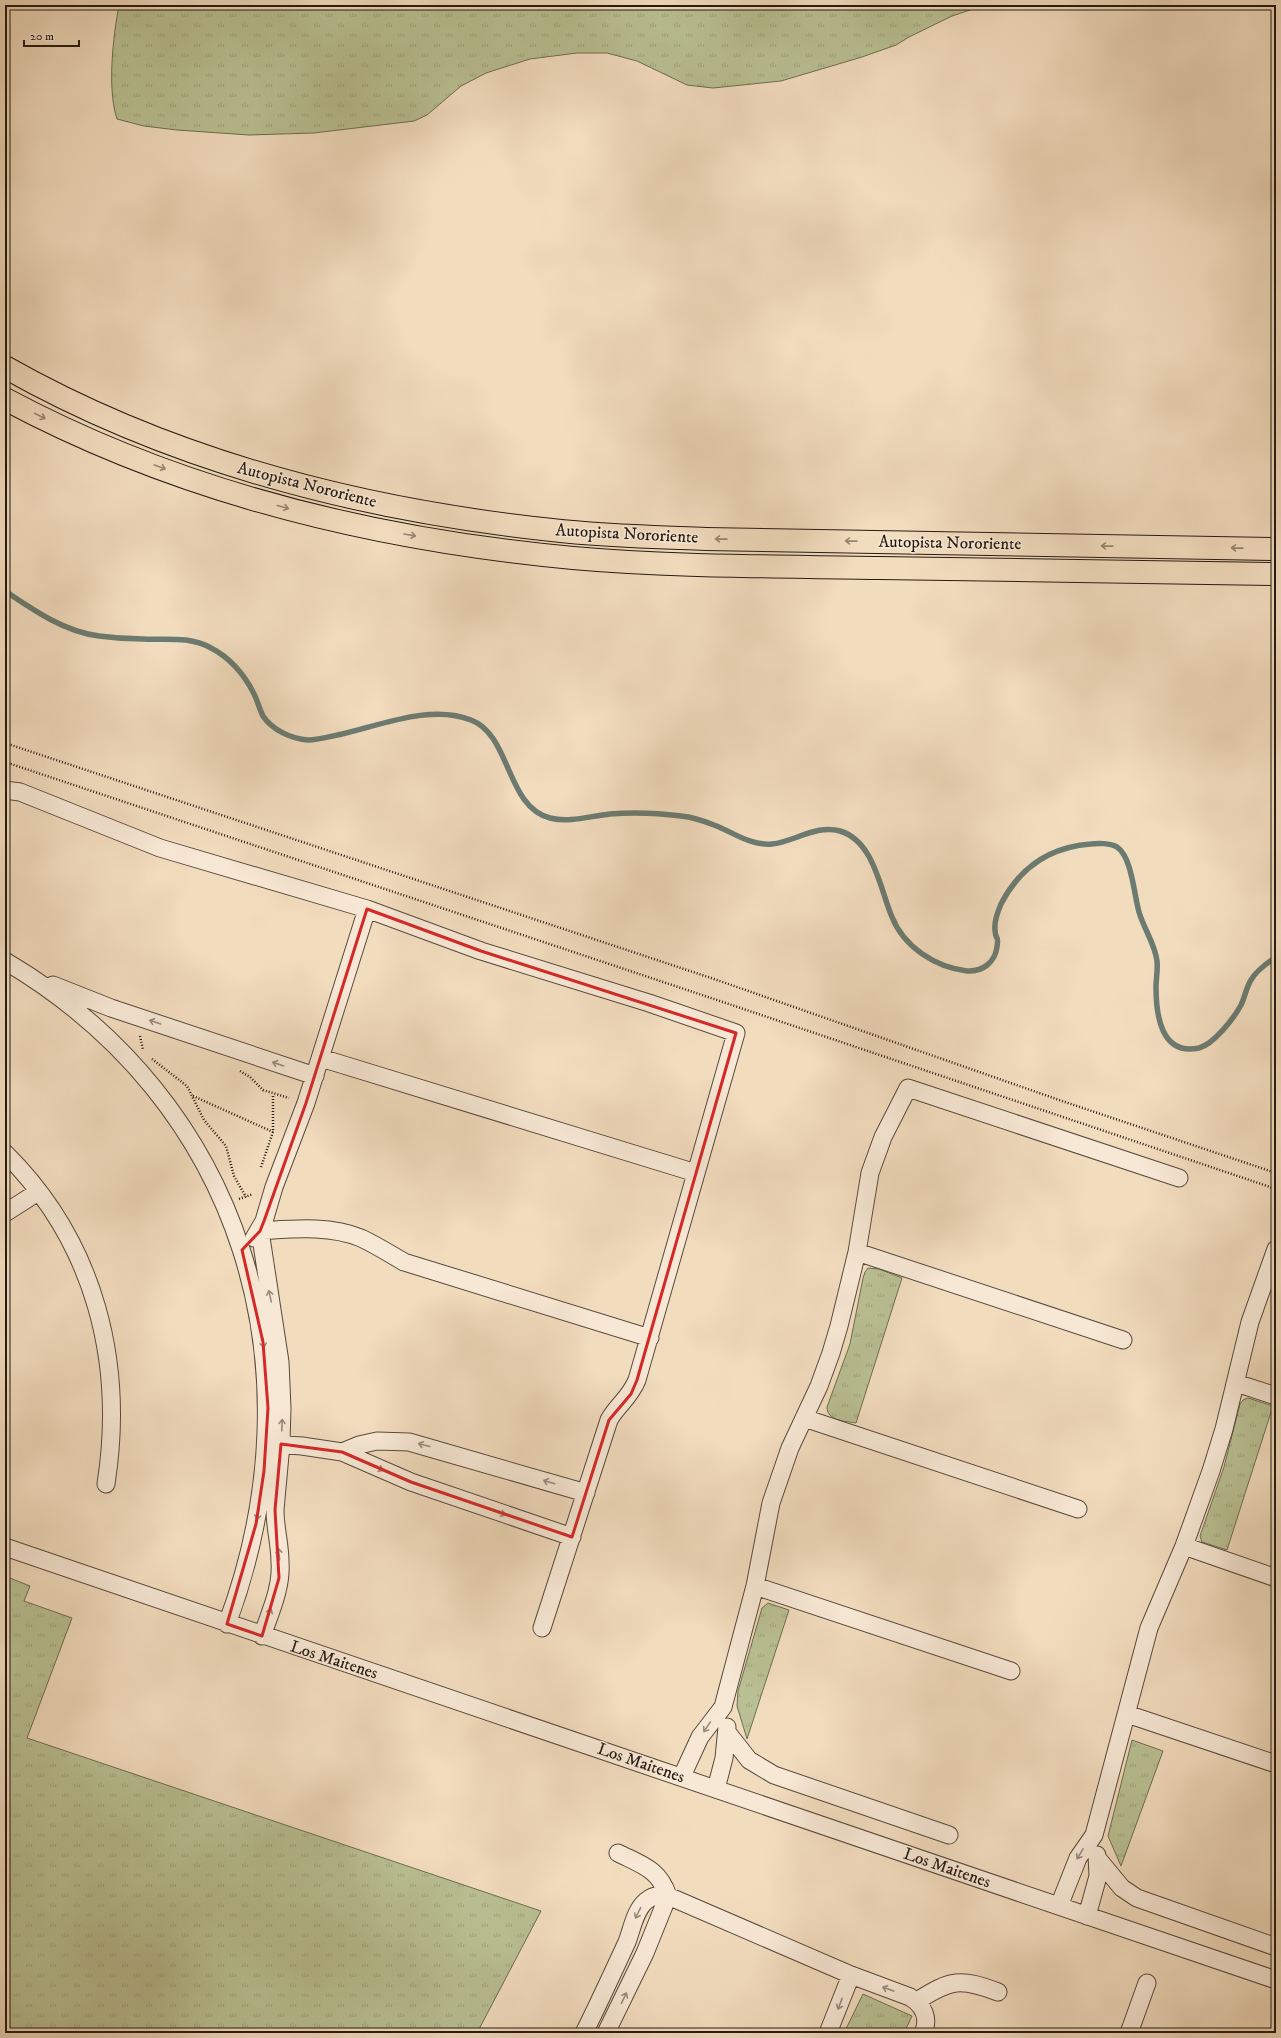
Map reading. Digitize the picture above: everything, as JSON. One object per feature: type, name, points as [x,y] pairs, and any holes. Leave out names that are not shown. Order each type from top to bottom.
[{"type":"highway","name":"Autopista Nororiente","points":[[5,368],[94,413],[153,438],[240,469],[380,504],[552,530],[617,536],[706,539],[1276,549]]},
{"type":"highway","name":"Autopista Nororiente","points":[[5,399],[118,452],[228,492],[315,514],[400,533],[520,552],[574,558],[704,565],[1276,574]]},
{"type":"street","points":[[5,790],[20,792],[160,848],[367,909],[481,951],[649,1003],[736,1033],[650,1338],[631,1394],[613,1413],[609,1420],[542,1628]]},
{"type":"street","points":[[242,1250],[260,1231],[271,1196],[306,1103],[321,1058],[367,909]]},
{"type":"street","points":[[5,961],[31,976],[93,1024],[152,1087],[194,1146],[224,1205],[242,1250],[263,1342],[268,1408],[274,1444],[275,1524],[280,1562],[277,1593],[262,1636]]},
{"type":"street","points":[[31,976],[111,1008],[315,1076]]},
{"type":"street","points":[[93,1024],[96,1014],[100,1010],[111,1008]]},
{"type":"street","points":[[321,1058],[696,1173]]},
{"type":"street","points":[[682,1776],[700,1737],[723,1707],[755,1586],[771,1503],[788,1454],[833,1347],[857,1252],[866,1190],[872,1167],[883,1137],[908,1088],[1179,1178]]},
{"type":"street","points":[[5,1153],[24,1172],[59,1223],[83,1269],[94,1296],[102,1327],[109,1365],[112,1404],[111,1454],[106,1484]]},
{"type":"street","points":[[5,1213],[38,1192]]},
{"type":"street","points":[[260,1231],[320,1230],[348,1234],[380,1248],[404,1262],[650,1338]]},
{"type":"street","points":[[227,1624],[252,1548],[260,1500],[282,1408],[280,1362],[260,1231]]},
{"type":"street","points":[[1059,1906],[1078,1858],[1094,1835],[1149,1628],[1184,1546],[1224,1429],[1250,1322],[1276,1249]]},
{"type":"street","points":[[857,1252],[1123,1340]]},
{"type":"street","points":[[1236,1383],[1276,1396]]},
{"type":"street","points":[[804,1418],[1078,1509]]},
{"type":"street","points":[[342,1452],[359,1445],[376,1441],[409,1442],[586,1493]]},
{"type":"street","points":[[274,1444],[342,1452],[411,1482],[572,1537]]},
{"type":"street","points":[[1184,1546],[1276,1578]]},
{"type":"street","name":"Los Maitenes","points":[[5,1547],[262,1636],[682,1776],[716,1789],[1276,1980]]},
{"type":"street","points":[[755,1586],[1011,1671]]},
{"type":"street","points":[[716,1789],[724,1758],[727,1732],[723,1707]]},
{"type":"street","points":[[1127,1714],[1276,1764]]},
{"type":"street","points":[[727,1732],[749,1760],[774,1775],[949,1835]]},
{"type":"street","points":[[1087,1916],[1098,1876],[1098,1859],[1094,1835]]},
{"type":"street","points":[[606,2033],[645,1953],[668,1896],[665,1886],[655,1872],[618,1853]]},
{"type":"street","points":[[1098,1859],[1122,1888],[1136,1898],[1276,1947]]},
{"type":"street","points":[[584,2033],[613,1972],[638,1912],[645,1901],[653,1896],[660,1895],[668,1896],[851,1975],[917,2001],[925,2014],[926,2022],[923,2033]]},
{"type":"street","points":[[828,2033],[851,1975]]},
{"type":"street","points":[[917,2001],[939,1988],[964,1981],[998,1992]]},
{"type":"street","points":[[1129,2033],[1147,1983]]},
{"type":"path","points":[[5,743],[717,980],[1062,1101],[1276,1173]]},
{"type":"path","points":[[5,762],[1276,1189]]},
{"type":"path","points":[[143,1018],[140,1039],[146,1055]]},
{"type":"path","points":[[140,1039],[147,1039]]},
{"type":"path","points":[[150,1058],[187,1086],[204,1120],[226,1146],[234,1176],[246,1197]]},
{"type":"path","points":[[236,1069],[250,1077],[263,1090],[306,1103]]},
{"type":"path","points":[[260,1169],[273,1132],[273,1094]]},
{"type":"path","points":[[193,1096],[273,1132]]},
{"type":"path","points":[[224,1205],[254,1193],[271,1196]]},
{"type":"highlighted area","points":[[367,909],[481,951],[736,1033],[637,1380],[631,1394],[609,1420],[572,1537],[411,1482],[342,1452],[281,1444],[275,1510],[279,1578],[262,1636],[227,1624],[256,1524],[264,1471],[268,1408],[263,1342],[242,1250],[260,1231],[264,1221],[306,1103]]},
{"type":"green space","points":[[119,5],[985,5],[952,16],[896,45],[862,57],[781,81],[713,88],[687,85],[637,61],[607,53],[577,53],[530,59],[486,73],[461,86],[427,115],[414,121],[314,133],[249,135],[144,126],[117,119],[112,93],[112,63]]},
{"type":"green space","points":[[868,1268],[879,1269],[902,1278],[856,1423],[833,1418],[828,1412],[827,1407],[850,1344],[863,1278]]},
{"type":"green space","points":[[1248,1398],[1273,1406],[1227,1550],[1202,1542],[1200,1536],[1224,1467],[1240,1404],[1243,1400]]},
{"type":"green space","points":[[5,1576],[30,1586],[24,1601],[72,1618],[27,1738],[541,1911],[477,2033],[5,2033]]},
{"type":"green space","points":[[768,1603],[789,1610],[747,1739],[737,1706],[738,1691],[762,1608]]},
{"type":"green space","points":[[1132,1740],[1163,1751],[1121,1866],[1108,1836]]},
{"type":"green space","points":[[863,1994],[912,2016],[904,2033],[844,2033]]},
{"type":"waterway","points":[[5,591],[50,619],[86,634],[137,639],[186,640],[203,644],[211,648],[224,656],[241,673],[253,692],[263,716],[267,721],[283,733],[295,738],[308,740],[321,739],[390,721],[423,715],[440,714],[471,720],[484,728],[494,740],[516,786],[525,800],[536,811],[550,818],[565,820],[628,813],[681,816],[706,822],[749,841],[764,844],[780,843],[822,830],[831,829],[840,831],[852,836],[868,855],[874,867],[892,917],[904,938],[922,954],[932,960],[955,969],[967,971],[978,970],[983,968],[991,961],[997,947],[998,940],[995,934],[995,927],[996,917],[1001,904],[1017,879],[1038,861],[1062,849],[1076,846],[1104,844],[1117,847],[1122,852],[1129,867],[1139,912],[1156,955],[1157,1009],[1163,1031],[1169,1040],[1176,1046],[1186,1049],[1205,1046],[1217,1036],[1238,1010],[1253,977],[1262,967],[1276,957]]}]
